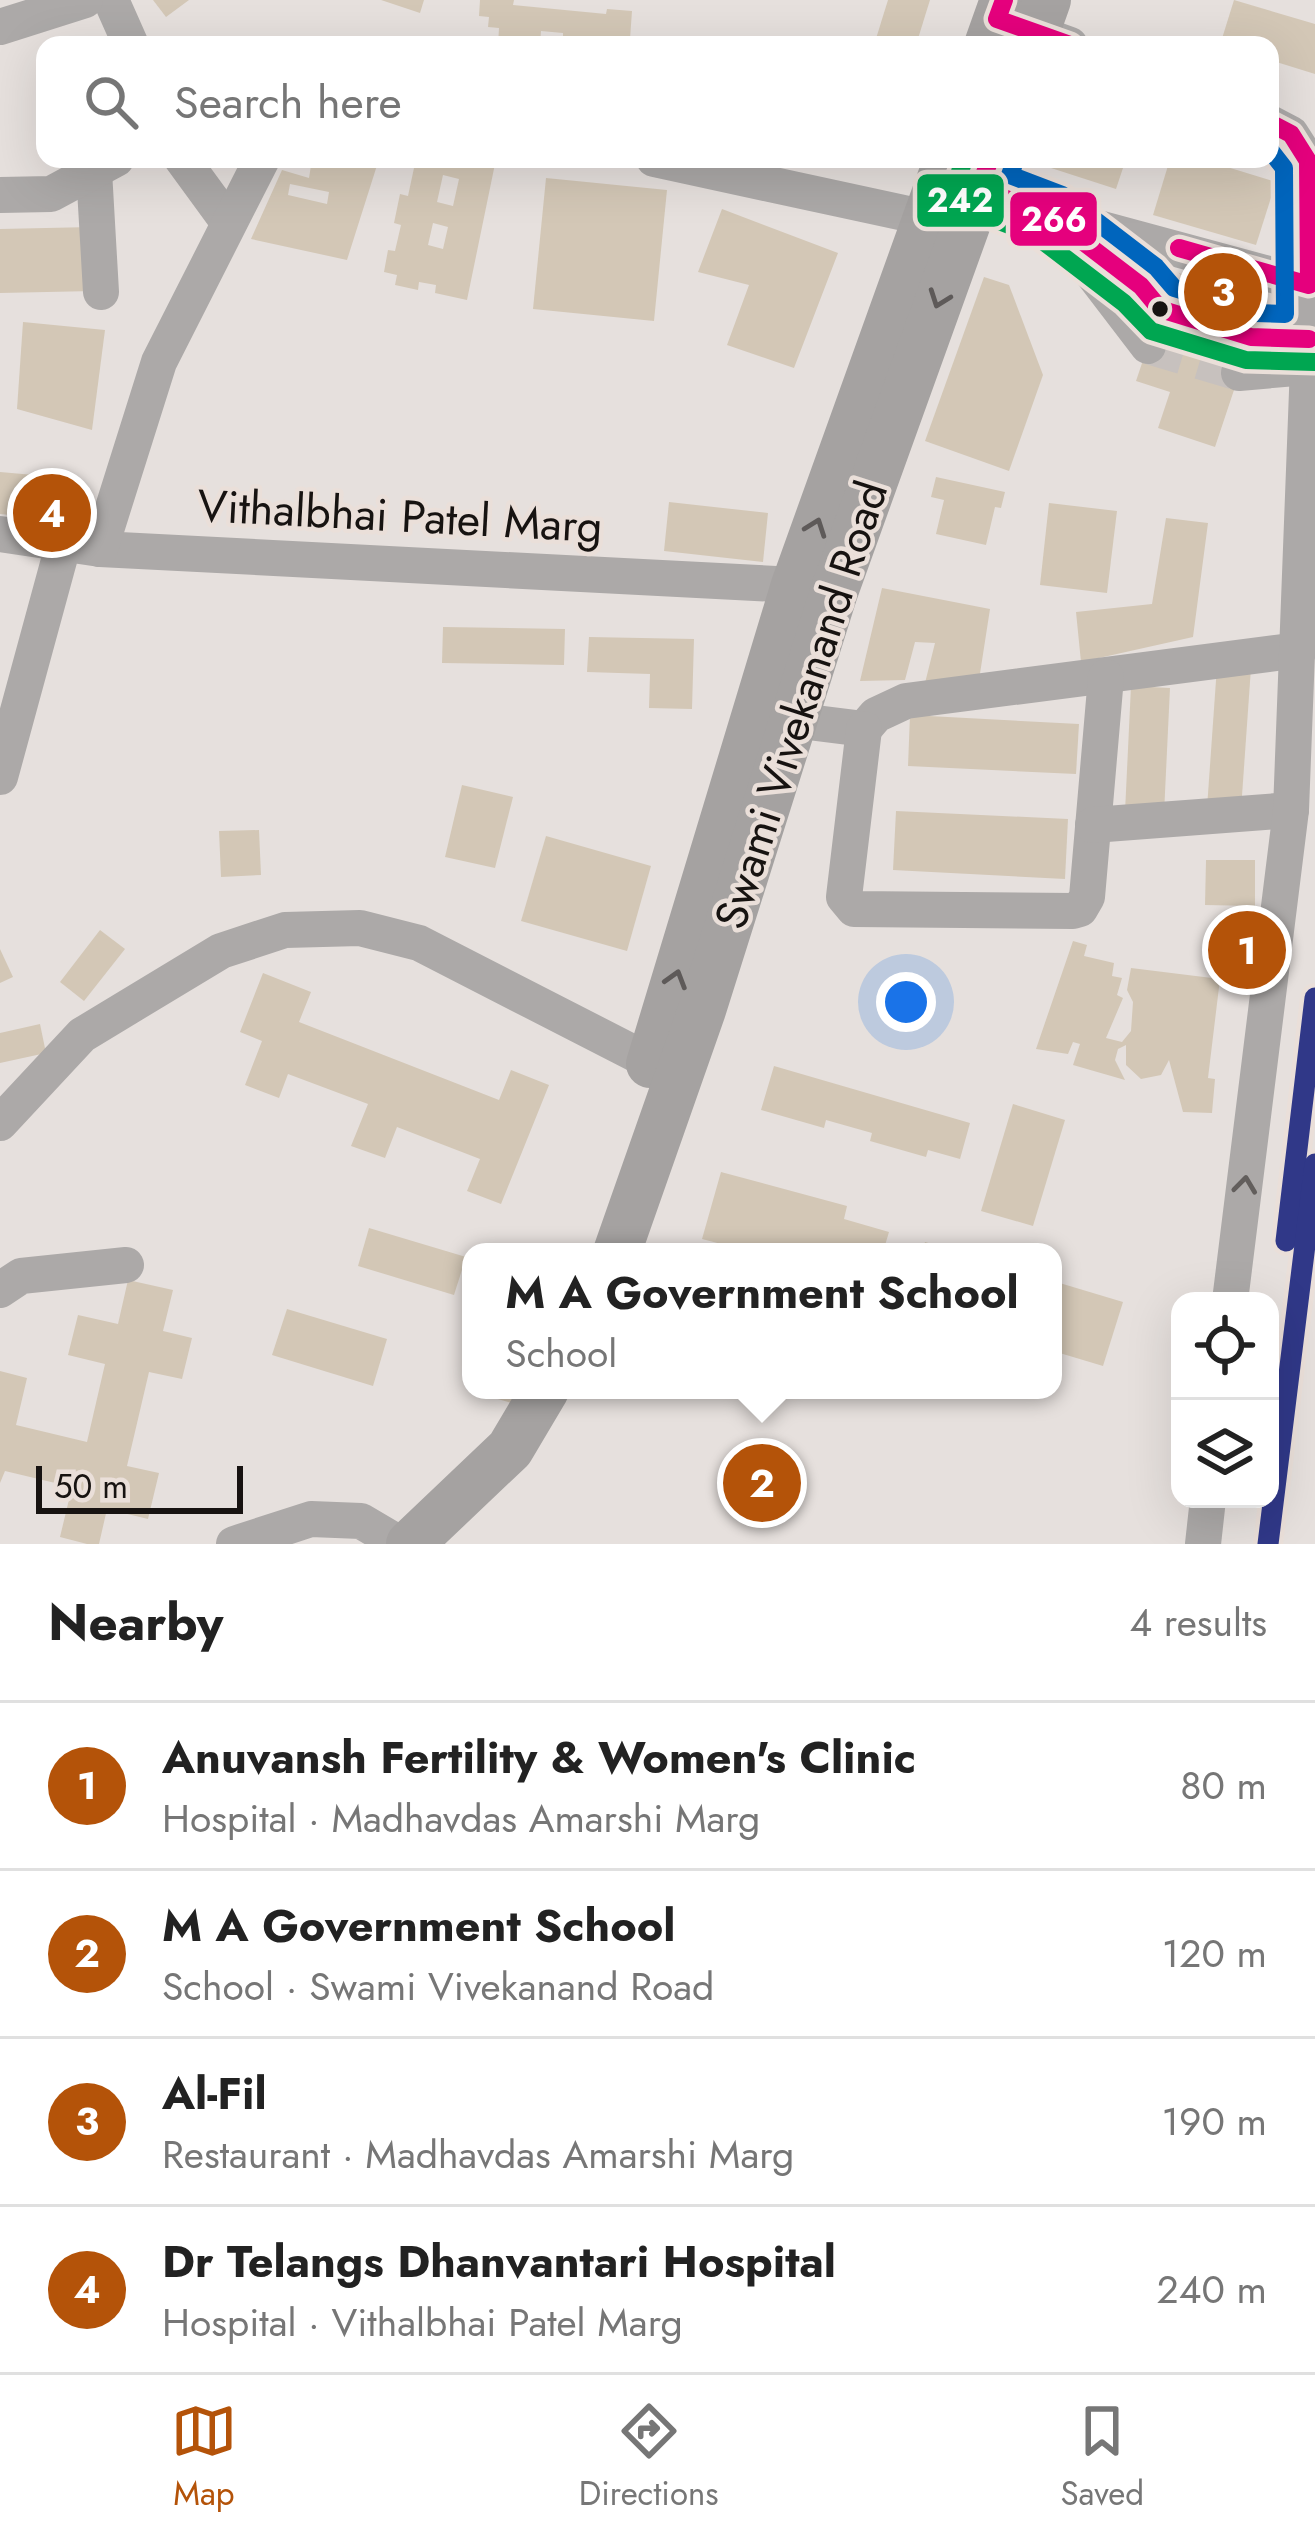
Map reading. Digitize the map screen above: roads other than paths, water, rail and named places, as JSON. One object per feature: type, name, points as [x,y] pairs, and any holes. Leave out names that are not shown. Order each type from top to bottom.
[{"type":"main road","name":"Swami Vivekanand Road","points":[[596,1243],[795,585],[927,218],[972,169]]},
{"type":"main road","name":"Swami Vivekanand Road","points":[[620,1243],[702,1010],[972,169]]},
{"type":"main road","points":[[410,1544],[510,1449],[540,1399]]},
{"type":"main road","points":[[449,1544],[530,1448],[552,1399]]},
{"type":"street","points":[[0,27],[85,0]]},
{"type":"street","points":[[111,0],[127,36]]},
{"type":"street","points":[[1231,1292],[1291,810],[1299,650],[1312,153],[1279,128]]},
{"type":"street","points":[[0,195],[51,194],[99,168]]},
{"type":"street","points":[[101,292],[105,168]]},
{"type":"street","points":[[189,168],[228,222]]},
{"type":"street","points":[[100,549],[159,362],[257,168]]},
{"type":"street","points":[[696,168],[927,218]]},
{"type":"street","points":[[972,169],[1047,214],[1141,286],[1160,309]]},
{"type":"street","points":[[1047,214],[1309,285]]},
{"type":"street","points":[[1047,214],[1148,346]]},
{"type":"street","points":[[1251,338],[1308,353]]},
{"type":"street","points":[[1239,373],[1308,353]]},
{"type":"street","name":"Vithalbhai Patel Marg","points":[[0,534],[100,549],[795,585]]},
{"type":"street","points":[[0,777],[64,542]]},
{"type":"street","points":[[1106,677],[1088,897],[1079,909],[854,909],[844,897],[864,729],[876,715],[906,701],[1299,650]]},
{"type":"street","points":[[792,721],[864,729]]},
{"type":"street","points":[[1093,825],[1291,810]]},
{"type":"street","points":[[0,1124],[15,1092],[82,1035],[221,951],[285,930],[360,928],[419,943],[651,1062]]},
{"type":"street","points":[[0,1290],[21,1276],[126,1265]]},
{"type":"street","points":[[1203,1544],[1207,1508]]},
{"type":"street","points":[[234,1544],[311,1519],[361,1521],[400,1544]]},
{"type":"tunnel","points":[[1160,309],[1251,337]]},
{"type":"tunnel","points":[[1148,346],[1239,373]]},
{"type":"place","name":"Al-Fil","points":[[1223,292]]},
{"type":"place","name":"Dr Telangs Dhanvantari Hospital","points":[[52,513]]},
{"type":"place","name":"Anuvansh Fertility & Women's Clinic","points":[[1247,950]]},
{"type":"place","name":"M A Government School","points":[[762,1483]]}]
